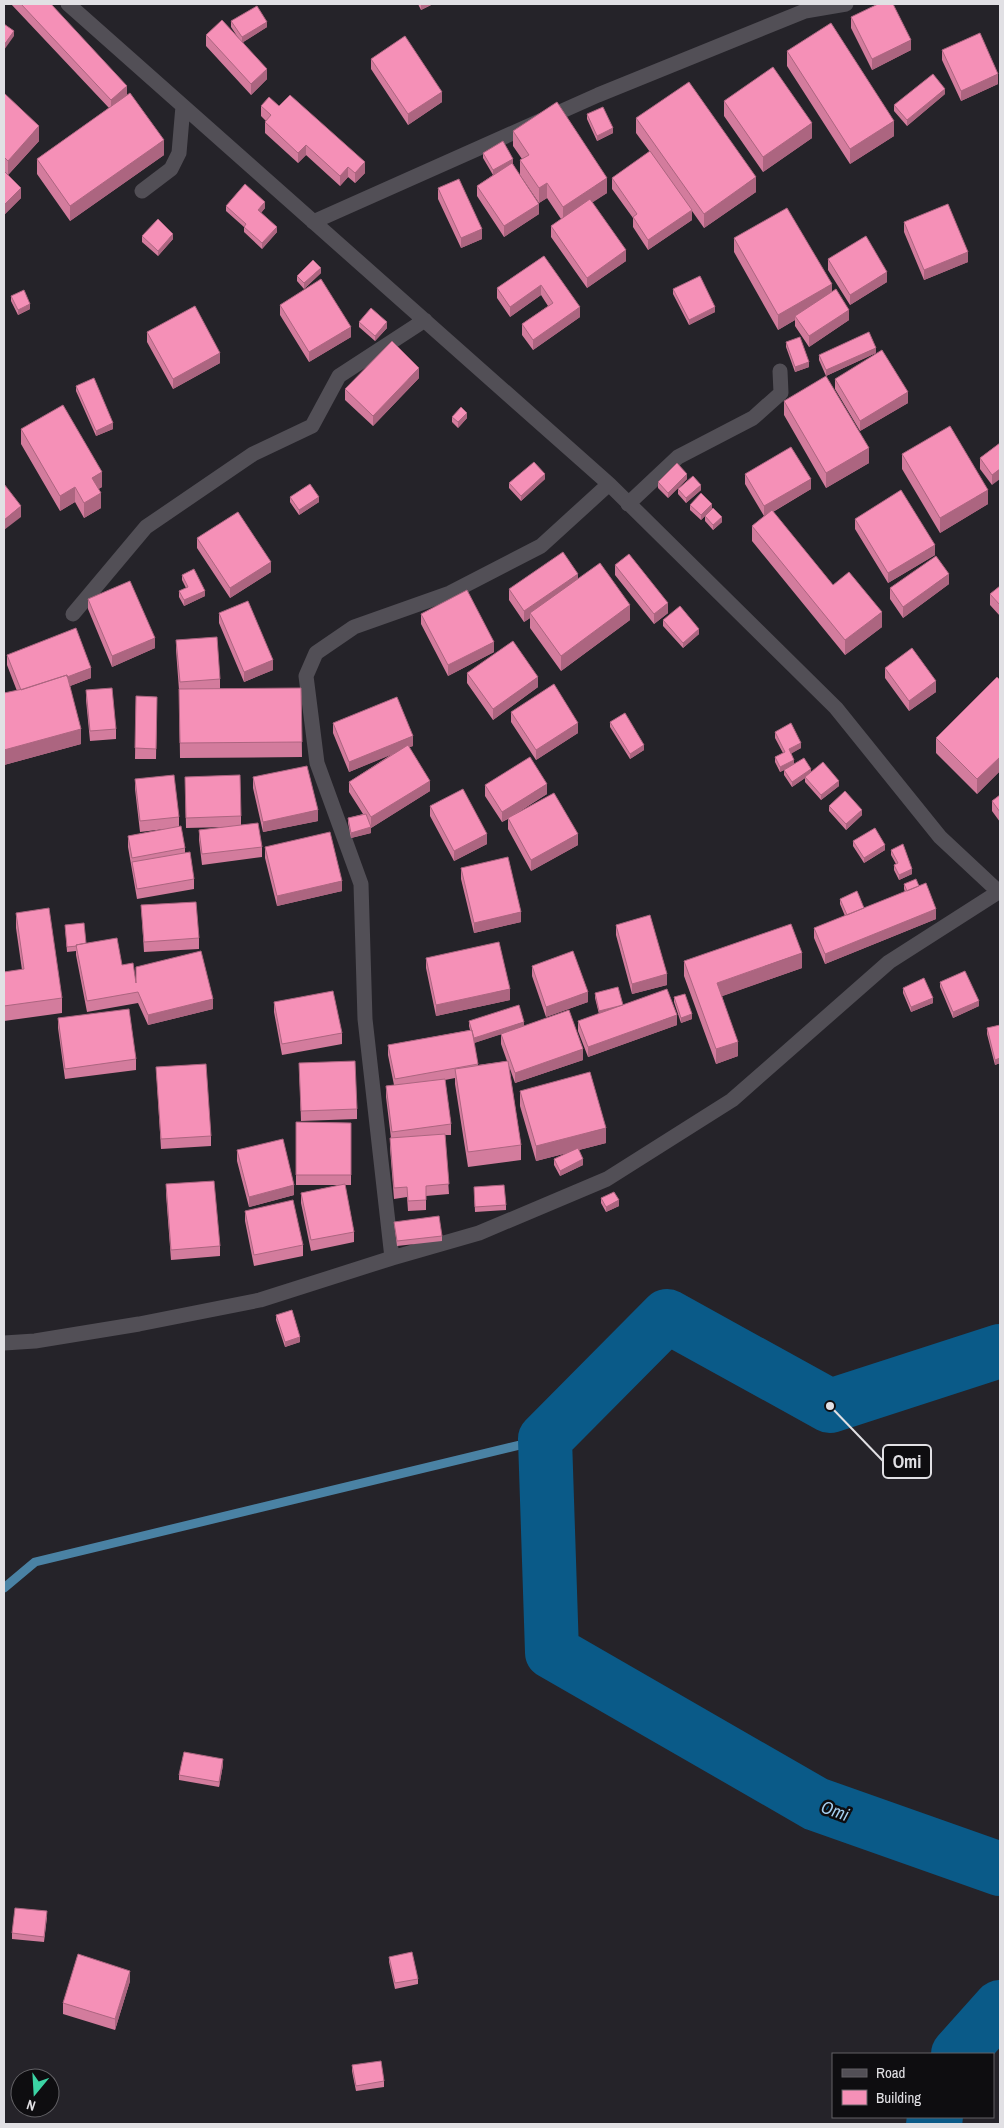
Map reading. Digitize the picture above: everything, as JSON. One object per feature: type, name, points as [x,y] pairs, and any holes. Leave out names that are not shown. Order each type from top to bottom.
[{"type":"street","points":[[4,1343],[35,1341],[139,1324],[260,1300],[392,1258],[479,1233],[607,1179],[732,1100],[889,962],[1000,892],[940,837],[836,708],[609,484],[68,4]]},
{"type":"street","points":[[313,222],[598,95],[805,11],[846,4]]},
{"type":"street","points":[[142,191],[171,169],[179,153],[183,106]]},
{"type":"street","points":[[73,614],[146,527],[253,454],[312,426],[338,376],[425,320]]},
{"type":"street","points":[[628,504],[678,457],[753,418],[781,394],[780,371]]},
{"type":"street","points":[[392,1258],[365,1020],[361,884],[317,763],[306,676],[316,653],[354,627],[450,593],[541,546],[609,484]]},
{"type":"building","points":[[21,4],[51,4],[127,86],[111,100]]},
{"type":"building","points":[[878,4],[893,4],[911,40],[872,59],[851,17]]},
{"type":"building","points":[[257,6],[267,22],[242,37],[231,21]]},
{"type":"building","points":[[222,20],[267,69],[251,84],[206,35]]},
{"type":"building","points":[[831,23],[894,121],[850,149],[787,51]]},
{"type":"building","points":[[4,24],[14,31],[4,45]]},
{"type":"building","points":[[980,33],[998,74],[961,91],[942,50]]},
{"type":"building","points":[[405,36],[442,92],[408,114],[371,59]]},
{"type":"building","points":[[773,67],[812,123],[763,157],[724,101]]},
{"type":"building","points":[[933,74],[945,89],[907,120],[894,105]]},
{"type":"building","points":[[689,82],[756,177],[704,214],[636,118]]},
{"type":"building","points":[[4,93],[39,126],[8,161],[4,157]]},
{"type":"building","points":[[130,93],[164,140],[70,206],[37,159]]},
{"type":"building","points":[[290,95],[365,162],[355,173],[348,167],[340,176],[306,145],[298,153],[265,122],[271,115],[261,106],[269,97],[279,106]]},
{"type":"building","points":[[557,102],[607,178],[563,207],[547,183],[539,188],[520,160],[529,155],[513,131]]},
{"type":"building","points":[[603,107],[613,128],[597,136],[587,114]]},
{"type":"building","points":[[503,141],[513,159],[493,170],[483,153]]},
{"type":"building","points":[[650,151],[692,210],[648,240],[633,217],[637,214],[612,178]]},
{"type":"building","points":[[512,163],[539,204],[504,226],[477,186]]},
{"type":"building","points":[[4,171],[21,188],[4,205]]},
{"type":"building","points":[[459,179],[482,229],[461,238],[438,188]]},
{"type":"building","points":[[245,184],[265,202],[258,210],[277,227],[262,243],[244,227],[246,224],[226,206]]},
{"type":"building","points":[[590,199],[626,250],[587,278],[551,226]]},
{"type":"building","points":[[948,204],[968,252],[924,270],[904,222]]},
{"type":"building","points":[[787,208],[832,284],[778,315],[734,238]]},
{"type":"building","points":[[158,219],[173,234],[158,251],[142,236]]},
{"type":"building","points":[[866,236],[887,272],[850,295],[828,259]]},
{"type":"building","points":[[544,256],[580,307],[533,340],[522,324],[553,303],[541,285],[510,307],[497,288]]},
{"type":"building","points":[[313,260],[321,268],[304,283],[297,276]]},
{"type":"building","points":[[700,276],[715,307],[689,320],[673,289]]},
{"type":"building","points":[[321,279],[351,327],[309,352],[280,305]]},
{"type":"building","points":[[836,289],[849,310],[809,336],[795,316]]},
{"type":"building","points":[[24,290],[30,304],[18,310],[11,296]]},
{"type":"building","points":[[195,306],[220,353],[173,379],[147,332]]},
{"type":"building","points":[[371,308],[387,322],[375,336],[359,322]]},
{"type":"building","points":[[869,332],[876,348],[826,370],[819,355]]},
{"type":"building","points":[[800,337],[809,362],[795,367],[786,342]]},
{"type":"building","points":[[392,341],[419,368],[373,416],[345,389]]},
{"type":"building","points":[[882,350],[908,392],[860,421],[835,379]]},
{"type":"building","points":[[826,376],[869,448],[826,473],[784,401]]},
{"type":"building","points":[[94,378],[113,423],[96,431],[76,386]]},
{"type":"building","points":[[63,405],[102,472],[92,478],[101,493],[84,503],[75,487],[60,496],[21,429]]},
{"type":"building","points":[[461,407],[467,413],[458,422],[452,417]]},
{"type":"building","points":[[950,426],[988,490],[940,518],[902,454]]},
{"type":"building","points":[[1000,443],[1000,469],[992,475],[980,458]]},
{"type":"building","points":[[791,447],[811,479],[764,506],[745,474]]},
{"type":"building","points":[[534,462],[545,474],[521,496],[509,483]]},
{"type":"building","points":[[677,463],[687,474],[668,493],[658,482]]},
{"type":"building","points":[[693,476],[701,485],[686,498],[678,489]]},
{"type":"building","points":[[4,484],[21,506],[4,520]]},
{"type":"building","points":[[310,484],[319,497],[299,510],[290,497]]},
{"type":"building","points":[[901,490],[935,545],[888,573],[855,519]]},
{"type":"building","points":[[701,493],[712,504],[701,515],[690,505]]},
{"type":"building","points":[[713,508],[722,517],[713,525],[705,516]]},
{"type":"building","points":[[772,510],[833,585],[849,572],[882,612],[845,640],[752,526]]},
{"type":"building","points":[[238,512],[271,562],[230,588],[197,538]]},
{"type":"building","points":[[563,552],[578,574],[524,611],[509,589]]},
{"type":"building","points":[[629,554],[668,603],[654,614],[615,565]]},
{"type":"building","points":[[936,556],[949,574],[903,607],[890,588]]},
{"type":"building","points":[[600,563],[630,605],[561,656],[530,613]]},
{"type":"building","points":[[194,569],[205,591],[184,600],[179,591],[188,587],[182,575]]},
{"type":"building","points":[[130,581],[155,638],[112,656],[88,599]]},
{"type":"building","points":[[1000,586],[1000,605],[990,594]]},
{"type":"building","points":[[467,590],[494,642],[448,665],[421,614]]},
{"type":"building","points":[[248,601],[273,660],[244,672],[219,613]]},
{"type":"building","points":[[680,606],[699,629],[683,643],[663,620]]},
{"type":"building","points":[[76,628],[91,668],[21,690],[7,655]]},
{"type":"building","points":[[217,637],[220,679],[180,682],[176,640]]},
{"type":"building","points":[[513,641],[538,677],[493,709],[467,673]]},
{"type":"building","points":[[912,648],[936,681],[909,701],[885,668]]},
{"type":"building","points":[[67,675],[81,729],[4,750],[4,693]]},
{"type":"building","points":[[997,677],[1000,680],[1000,757],[977,779],[936,738]]},
{"type":"building","points":[[554,684],[578,723],[536,750],[511,712]]},
{"type":"building","points":[[112,688],[116,729],[90,731],[86,690]]},
{"type":"building","points":[[301,688],[302,742],[180,743],[179,689]]},
{"type":"building","points":[[136,696],[157,697],[156,749],[135,748]]},
{"type":"building","points":[[397,697],[413,736],[349,762],[333,723]]},
{"type":"building","points":[[625,713],[644,745],[630,754],[610,722]]},
{"type":"building","points":[[791,723],[801,743],[789,749],[794,760],[780,767],[775,757],[785,752],[775,732]]},
{"type":"building","points":[[408,745],[430,781],[371,817],[349,782]]},
{"type":"building","points":[[530,757],[547,784],[502,812],[485,785]]},
{"type":"building","points":[[804,758],[811,769],[792,782],[784,770]]},
{"type":"building","points":[[823,762],[839,781],[821,795],[805,777]]},
{"type":"building","points":[[307,766],[318,810],[263,822],[253,777]]},
{"type":"building","points":[[174,775],[179,817],[140,821],[135,779]]},
{"type":"building","points":[[240,775],[241,816],[186,818],[185,777]]},
{"type":"building","points":[[463,789],[487,834],[454,851],[430,806]]},
{"type":"building","points":[[845,791],[862,810],[846,824],[829,806]]},
{"type":"building","points":[[554,793],[578,834],[531,860],[508,818]]},
{"type":"building","points":[[1000,795],[1000,812],[992,801]]},
{"type":"building","points":[[366,814],[371,827],[351,833],[348,818]]},
{"type":"building","points":[[258,823],[262,847],[202,854],[199,830]]},
{"type":"building","points":[[181,826],[185,848],[132,858],[128,836]]},
{"type":"building","points":[[875,828],[885,845],[864,858],[853,841]]},
{"type":"building","points":[[330,832],[342,881],[277,896],[265,847]]},
{"type":"building","points":[[903,844],[912,869],[899,875],[894,865],[898,863],[891,850]]},
{"type":"building","points":[[190,852],[194,879],[137,889],[132,862]]},
{"type":"building","points":[[508,857],[521,912],[474,923],[461,868]]},
{"type":"building","points":[[916,879],[919,886],[907,891],[904,884]]},
{"type":"building","points":[[926,883],[936,909],[825,954],[814,928]]},
{"type":"building","points":[[857,891],[864,908],[847,915],[840,899]]},
{"type":"building","points":[[196,902],[199,938],[144,942],[141,905]]},
{"type":"building","points":[[49,908],[62,998],[4,1006],[4,972],[24,969],[16,913]]},
{"type":"building","points":[[650,915],[667,974],[632,984],[616,925]]},
{"type":"building","points":[[84,923],[86,943],[67,947],[65,925]]},
{"type":"building","points":[[791,924],[802,953],[717,983],[738,1042],[716,1049],[684,961]]},
{"type":"building","points":[[117,938],[122,965],[133,963],[136,983],[136,967],[201,951],[213,999],[148,1015],[138,992],[87,1001],[76,945]]},
{"type":"building","points":[[499,942],[510,989],[436,1005],[426,958]]},
{"type":"building","points":[[573,951],[588,992],[546,1007],[532,966]]},
{"type":"building","points":[[965,971],[979,1001],[953,1012],[940,982]]},
{"type":"building","points":[[924,978],[933,998],[911,1007],[903,988]]},
{"type":"building","points":[[618,987],[623,1005],[599,1011],[595,993]]},
{"type":"building","points":[[667,989],[677,1015],[588,1047],[578,1021]]},
{"type":"building","points":[[333,991],[342,1033],[282,1044],[274,1002]]},
{"type":"building","points":[[685,994],[692,1014],[681,1018],[674,997]]},
{"type":"building","points":[[519,1005],[524,1022],[474,1038],[469,1021]]},
{"type":"building","points":[[129,1009],[136,1059],[65,1069],[58,1018]]},
{"type":"building","points":[[569,1010],[583,1049],[515,1073],[501,1034]]},
{"type":"building","points":[[1000,1025],[1000,1058],[995,1060],[987,1028]]},
{"type":"building","points":[[472,1030],[478,1064],[395,1079],[388,1045]]},
{"type":"building","points":[[355,1061],[357,1109],[301,1111],[299,1063]]},
{"type":"building","points":[[508,1061],[521,1145],[468,1152],[455,1069]]},
{"type":"building","points":[[206,1064],[211,1136],[161,1139],[156,1067]]},
{"type":"building","points":[[590,1072],[606,1128],[536,1146],[520,1091]]},
{"type":"building","points":[[445,1079],[451,1124],[392,1132],[386,1086]]},
{"type":"building","points":[[296,1122],[351,1123],[351,1175],[296,1175]]},
{"type":"building","points":[[445,1134],[449,1184],[426,1186],[426,1200],[408,1201],[407,1187],[394,1188],[390,1138]]},
{"type":"building","points":[[283,1139],[294,1185],[249,1197],[237,1150]]},
{"type":"building","points":[[578,1148],[583,1159],[560,1171],[554,1159]]},
{"type":"building","points":[[214,1181],[220,1246],[171,1250],[166,1184]]},
{"type":"building","points":[[345,1184],[354,1232],[311,1240],[301,1193]]},
{"type":"building","points":[[504,1185],[506,1205],[475,1207],[474,1187]]},
{"type":"building","points":[[614,1192],[619,1200],[606,1207],[601,1198]]},
{"type":"building","points":[[293,1200],[303,1245],[254,1255],[245,1211]]},
{"type":"building","points":[[439,1216],[442,1236],[397,1241],[394,1222]]},
{"type":"building","points":[[292,1310],[300,1337],[285,1342],[276,1315]]},
{"type":"building","points":[[184,1752],[223,1759],[219,1782],[179,1775]]},
{"type":"building","points":[[15,1908],[47,1911],[44,1937],[12,1933]]},
{"type":"building","points":[[412,1952],[418,1979],[395,1983],[389,1957]]},
{"type":"building","points":[[78,1954],[130,1971],[115,2019],[63,2003]]},
{"type":"building","points":[[381,2061],[384,2081],[356,2086],[352,2065]]},
{"type":"waterway","name":"Omi","points":[[1000,1351],[830,1406],[667,1316],[545,1439],[552,1652],[816,1804],[1000,1869]]},
{"type":"waterway","points":[[4,1588],[35,1562],[545,1439]]},
{"type":"waterway","name":"Omi","points":[[959,2053],[1000,2007]]},
{"type":"waterway","name":"Omi","points":[[933,2124],[936,2118]]},
{"type":"place","name":"Omi","points":[[830,1406]]}]
